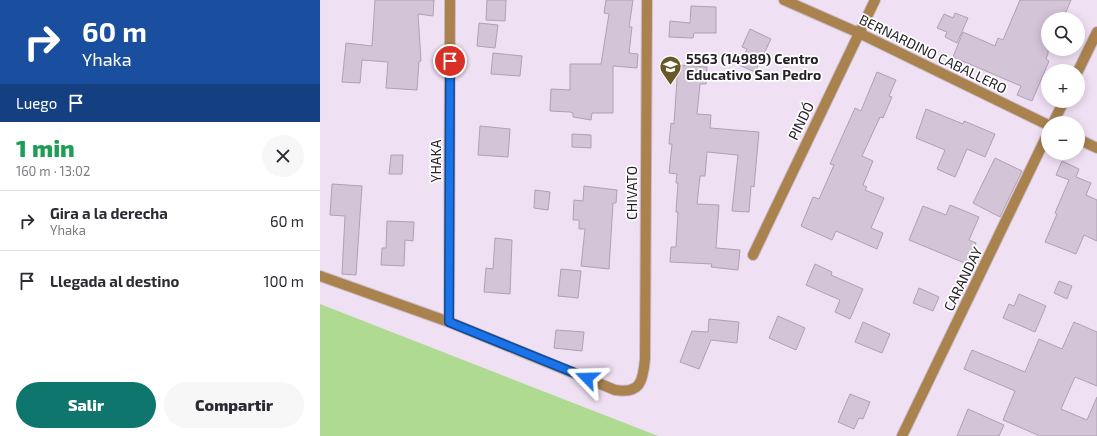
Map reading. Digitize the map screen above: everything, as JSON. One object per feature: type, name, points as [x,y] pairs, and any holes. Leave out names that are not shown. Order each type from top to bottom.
[{"type":"street","name":"YHAKA","points":[[449,322],[450,0]]},
{"type":"street","name":"CHIVATO","points":[[449,322],[615,390],[627,392],[639,385],[644,375],[645,359],[648,0]]},
{"type":"street","name":"BERNARDINO CABALLERO","points":[[784,0],[859,33],[1041,122]]},
{"type":"street","name":"PINDÓ","points":[[753,255],[875,0]]},
{"type":"street","points":[[1081,64],[1097,32]]},
{"type":"street","points":[[1085,142],[1097,148]]},
{"type":"street","name":"CARANDAY","points":[[902,436],[1041,148]]},
{"type":"street","points":[[320,276],[449,322]]},
{"type":"green space","points":[[320,304],[658,436],[320,436]]},
{"type":"building","points":[[375,0],[434,0],[433,16],[418,14],[421,61],[419,61],[417,90],[386,88],[388,62],[362,60],[360,83],[342,82],[346,43],[372,46]]},
{"type":"building","points":[[487,0],[506,0],[505,21],[486,20]]},
{"type":"building","points":[[606,0],[633,0],[629,27],[632,27],[629,53],[638,54],[637,68],[613,66],[613,113],[592,113],[591,120],[573,117],[573,113],[570,112],[550,111],[551,89],[570,90],[570,64],[601,64],[609,14],[604,13]]},
{"type":"building","points":[[1020,0],[1071,0],[1066,12],[1041,12],[1041,56],[1047,56],[1046,59],[1049,61],[1048,64],[1041,64],[1041,80],[1032,101],[1017,95],[1021,86],[953,57],[963,32],[995,46],[998,38],[1003,40]]},
{"type":"building","points":[[691,6],[716,7],[716,33],[694,33],[693,38],[669,37],[670,21],[690,23]]},
{"type":"building","points":[[955,13],[968,18],[957,43],[945,37],[947,32],[937,28],[944,14],[953,18]]},
{"type":"building","points":[[479,23],[498,25],[495,48],[477,46]]},
{"type":"building","points":[[750,29],[771,39],[755,72],[739,65],[747,49],[742,47]]},
{"type":"building","points":[[493,53],[522,56],[520,76],[491,74]]},
{"type":"building","points":[[678,65],[707,67],[706,84],[700,84],[697,114],[711,115],[710,128],[759,132],[754,187],[751,186],[749,212],[732,211],[738,155],[707,152],[705,176],[700,176],[697,204],[719,205],[716,248],[740,250],[738,270],[711,267],[712,264],[670,262],[671,247],[676,247],[678,212],[676,212],[678,183],[676,183],[677,174],[669,173],[672,144],[669,144],[671,123],[674,124]]},
{"type":"building","points":[[877,72],[896,80],[889,96],[892,97],[883,118],[880,117],[862,156],[873,161],[863,185],[867,187],[865,190],[884,198],[871,228],[883,233],[877,249],[836,231],[832,240],[801,226],[813,197],[819,199],[834,165],[830,164],[855,108],[861,111]]},
{"type":"building","points":[[926,109],[963,124],[964,121],[995,134],[985,157],[967,149],[955,177],[937,169],[945,150],[916,138]]},
{"type":"building","points":[[480,126],[510,129],[508,157],[478,155]]},
{"type":"building","points":[[572,134],[591,135],[591,148],[572,147]]},
{"type":"building","points":[[391,155],[403,155],[402,174],[389,174]]},
{"type":"building","points":[[995,158],[1022,171],[1000,217],[973,203]]},
{"type":"building","points":[[1062,161],[1079,169],[1076,177],[1091,183],[1086,195],[1097,200],[1097,241],[1084,235],[1076,254],[1045,242],[1069,180],[1056,175]]},
{"type":"building","points":[[332,184],[362,186],[356,275],[342,274],[345,216],[330,215]]},
{"type":"building","points":[[584,186],[617,190],[616,203],[613,203],[609,269],[581,266],[585,229],[579,229],[579,220],[573,220],[574,200],[583,201]]},
{"type":"building","points":[[535,190],[550,192],[548,210],[534,208]]},
{"type":"building","points":[[950,205],[979,217],[969,240],[976,243],[967,264],[909,240],[923,206],[946,215]]},
{"type":"building","points":[[387,221],[414,222],[413,241],[405,240],[404,266],[381,265],[382,248],[386,248]]},
{"type":"building","points":[[495,238],[512,240],[510,294],[484,292],[486,268],[493,269]]},
{"type":"building","points":[[815,264],[832,272],[831,275],[863,289],[850,319],[835,312],[840,300],[806,285]]},
{"type":"building","points":[[561,269],[581,271],[578,298],[558,296]]},
{"type":"building","points":[[1059,281],[1072,286],[1067,299],[1054,293]]},
{"type":"building","points":[[919,288],[939,297],[933,311],[913,303]]},
{"type":"building","points":[[1019,294],[1046,306],[1035,332],[1003,318],[1009,304],[1014,306]]},
{"type":"building","points":[[778,316],[805,328],[796,350],[769,338]]},
{"type":"building","points":[[709,319],[739,322],[737,343],[711,340],[699,369],[680,362],[692,331],[708,332]]},
{"type":"building","points":[[863,322],[890,334],[882,353],[855,342]]},
{"type":"building","points":[[1074,322],[1097,332],[1097,386],[1075,377],[1061,409],[1087,420],[1097,397],[1097,436],[1040,436],[1003,420],[1015,391],[964,369],[972,350],[1025,372],[1039,339],[1062,349]]},
{"type":"building","points":[[556,330],[584,332],[582,351],[554,348]]},
{"type":"building","points":[[850,394],[870,402],[863,419],[859,418],[854,429],[838,422]]},
{"type":"building","points":[[968,409],[1004,425],[999,436],[957,436]]},
{"type":"place","name":"5563 (14989) Centro Educativo San Pedro","points":[[670,86]]},
{"type":"route","points":[[450,61],[449,322],[587,378]]}]
